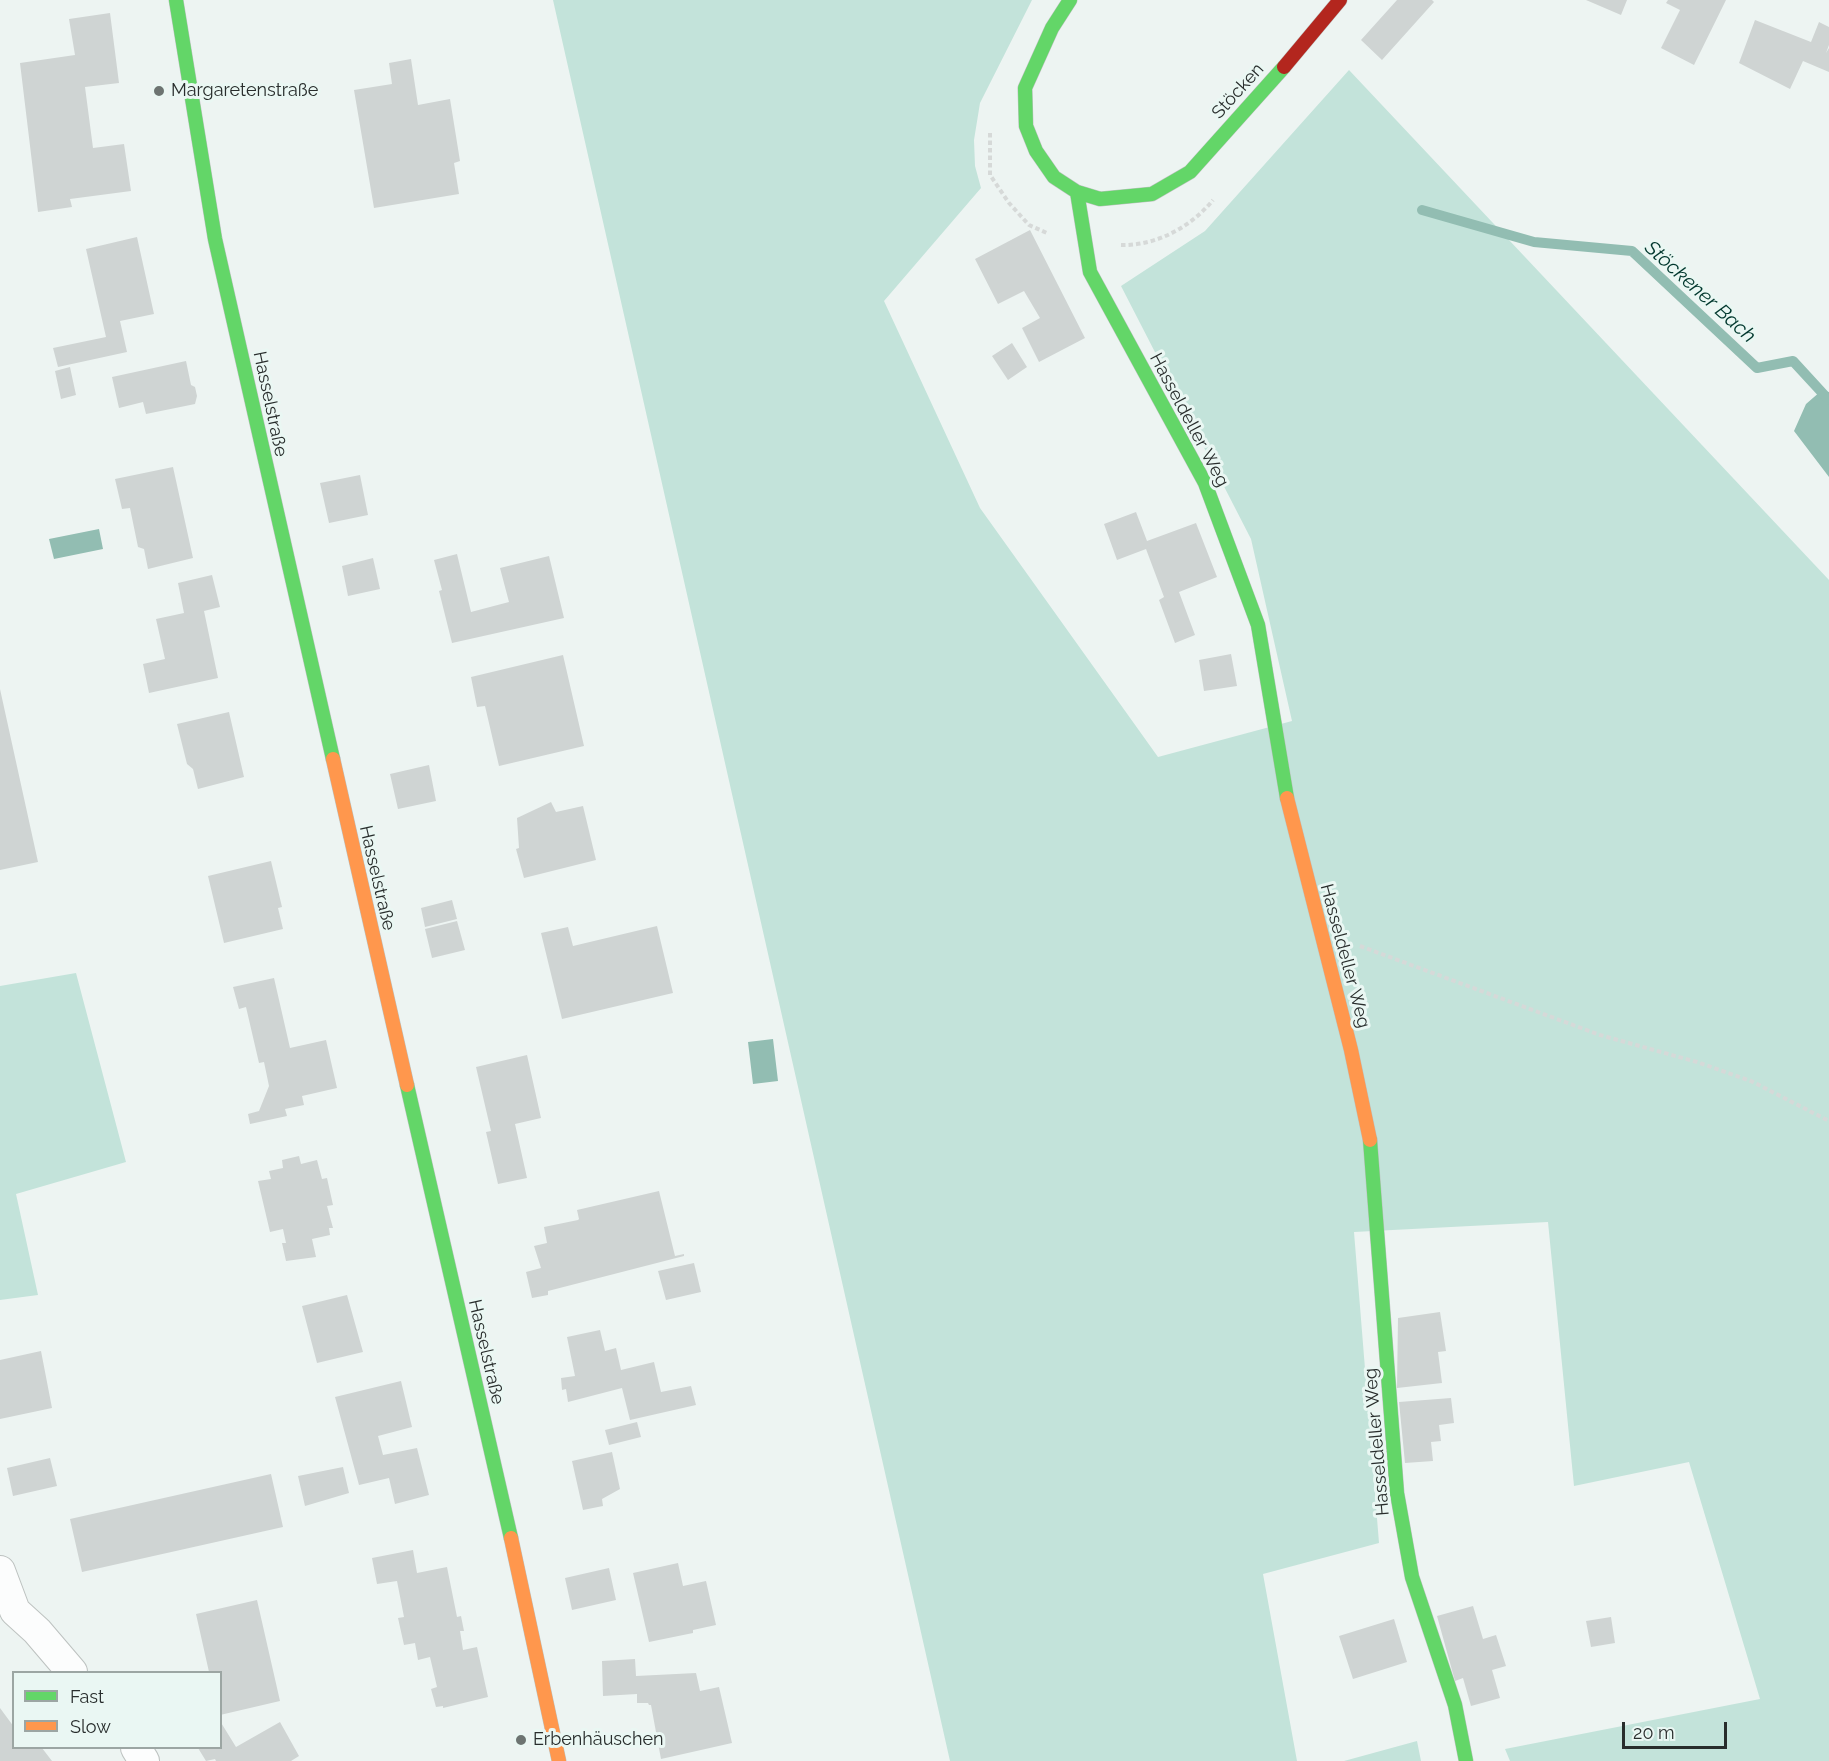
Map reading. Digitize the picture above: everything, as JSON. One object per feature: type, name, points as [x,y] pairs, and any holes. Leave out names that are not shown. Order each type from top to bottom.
[{"type":"street","name":"Hasselstraße","points":[[176,0],[215,239],[559,1761]]},
{"type":"street","points":[[1070,0],[1053,28],[1025,88],[1025,103],[1026,126],[1036,151],[1054,177],[1077,192]]},
{"type":"street","name":"Stöcken","points":[[1077,192],[1100,199],[1152,194],[1190,172],[1314,33],[1340,0]]},
{"type":"street","name":"Hasseldeller Weg","points":[[1077,192],[1090,272],[1205,483],[1258,625],[1285,791],[1352,1050],[1370,1142],[1397,1494],[1412,1577],[1455,1705],[1466,1761]]},
{"type":"street","points":[[0,1571],[7,1612],[37,1631],[71,1671]]},
{"type":"path","points":[[991,125],[990,175],[1009,203],[1029,225],[1051,235],[1085,244],[1129,246],[1167,237],[1203,212],[1218,193]]},
{"type":"path","points":[[1320,931],[1600,1035],[1697,1062],[1751,1081],[1829,1121]]},
{"type":"shaded area","points":[[553,0],[1032,0],[980,103],[974,140],[975,166],[981,188],[884,301],[980,508],[1158,757],[1292,721],[1251,539],[1121,286],[1205,231],[1349,70],[1829,580],[1829,1761],[1510,1761],[1505,1749],[1760,1699],[1689,1462],[1574,1486],[1548,1222],[1354,1232],[1379,1543],[1263,1574],[1297,1761],[950,1761]]},
{"type":"shaded area","points":[[1821,391],[1829,392],[1829,477],[1794,431],[1806,404]]},
{"type":"shaded area","points":[[99,529],[103,549],[54,559],[49,539]]},
{"type":"shaded area","points":[[76,973],[126,1162],[16,1194],[38,1295],[0,1300],[0,986]]},
{"type":"shaded area","points":[[773,1039],[778,1081],[753,1084],[748,1042]]},
{"type":"shaded area","points":[[1417,1741],[1421,1761],[1344,1761]]},
{"type":"building","points":[[1397,0],[1432,0],[1434,2],[1382,60],[1361,40]]},
{"type":"building","points":[[1586,0],[1627,0],[1621,15]]},
{"type":"building","points":[[1668,0],[1726,0],[1694,65],[1661,48],[1680,10],[1666,3]]},
{"type":"building","points":[[110,13],[119,83],[85,87],[93,148],[124,144],[131,191],[70,199],[72,207],[38,212],[20,63],[75,55],[69,19]]},
{"type":"building","points":[[1755,20],[1811,42],[1819,22],[1829,27],[1829,45],[1826,53],[1829,48],[1829,72],[1803,61],[1790,89],[1739,63]]},
{"type":"building","points":[[411,59],[418,105],[450,99],[460,161],[454,163],[459,194],[374,208],[354,90],[392,84],[389,63]]},
{"type":"building","points":[[1030,230],[1085,338],[1039,362],[1022,328],[1040,318],[1024,291],[998,304],[975,259]]},
{"type":"building","points":[[137,237],[154,314],[120,321],[127,352],[58,367],[53,348],[106,337],[86,249]]},
{"type":"building","points":[[1012,343],[1027,367],[1008,380],[992,356]]},
{"type":"building","points":[[186,361],[191,385],[195,387],[197,396],[195,404],[146,414],[143,402],[119,408],[112,377]]},
{"type":"building","points":[[70,367],[76,395],[61,399],[55,371]]},
{"type":"building","points":[[173,467],[193,558],[148,569],[144,549],[138,547],[130,508],[122,509],[115,479]]},
{"type":"building","points":[[360,475],[368,515],[329,523],[320,483]]},
{"type":"building","points":[[1136,512],[1147,541],[1196,523],[1217,577],[1179,592],[1195,635],[1175,643],[1159,600],[1164,597],[1146,549],[1117,560],[1104,524]]},
{"type":"building","points":[[457,554],[471,612],[509,602],[500,568],[549,556],[564,618],[452,643],[434,560]]},
{"type":"building","points":[[373,558],[380,589],[348,596],[342,566]]},
{"type":"building","points":[[212,575],[220,607],[204,611],[218,678],[149,693],[143,664],[165,659],[156,619],[184,613],[178,583]]},
{"type":"building","points":[[1231,654],[1237,686],[1204,691],[1199,660]]},
{"type":"building","points":[[563,655],[584,746],[499,766],[485,706],[477,707],[471,677]]},
{"type":"building","points":[[0,689],[38,862],[0,870]]},
{"type":"building","points":[[229,712],[244,777],[198,789],[193,769],[187,764],[177,724]]},
{"type":"building","points":[[429,765],[436,801],[398,809],[390,774]]},
{"type":"building","points":[[551,802],[556,812],[583,806],[596,860],[524,878],[516,849],[519,848],[517,818]]},
{"type":"building","points":[[271,861],[282,907],[278,908],[283,929],[224,943],[208,876]]},
{"type":"building","points":[[452,900],[457,919],[425,927],[421,908]]},
{"type":"building","points":[[457,921],[465,950],[432,958],[425,929]]},
{"type":"building","points":[[657,926],[673,993],[562,1019],[541,933],[568,927],[573,946]]},
{"type":"building","points":[[274,978],[290,1048],[326,1040],[337,1088],[302,1096],[304,1105],[285,1109],[287,1116],[250,1124],[248,1114],[259,1111],[269,1086],[264,1062],[259,1063],[246,1007],[239,1009],[233,987]]},
{"type":"building","points":[[527,1055],[541,1118],[515,1124],[527,1178],[498,1184],[486,1132],[491,1131],[476,1067]]},
{"type":"building","points":[[299,1156],[301,1164],[317,1160],[322,1179],[327,1178],[333,1205],[327,1206],[333,1228],[329,1228],[330,1235],[312,1239],[316,1257],[286,1261],[282,1243],[286,1243],[283,1229],[270,1232],[258,1181],[271,1179],[269,1171],[283,1168],[282,1160]]},
{"type":"building","points":[[659,1191],[675,1256],[684,1254],[684,1256],[548,1291],[548,1295],[532,1298],[526,1272],[541,1268],[534,1246],[547,1243],[544,1227],[578,1220],[577,1210]]},
{"type":"building","points":[[694,1263],[701,1292],[666,1300],[658,1271]]},
{"type":"building","points":[[347,1295],[363,1352],[317,1363],[302,1306]]},
{"type":"building","points":[[1440,1312],[1446,1351],[1438,1352],[1442,1383],[1397,1388],[1398,1318]]},
{"type":"building","points":[[600,1330],[605,1351],[616,1348],[621,1370],[654,1362],[661,1392],[691,1386],[696,1405],[630,1420],[622,1388],[568,1402],[566,1389],[562,1390],[561,1378],[575,1376],[567,1337]]},
{"type":"building","points":[[41,1351],[52,1408],[0,1419],[0,1360]]},
{"type":"building","points":[[401,1381],[412,1427],[378,1436],[383,1455],[417,1448],[429,1495],[395,1504],[389,1478],[359,1485],[335,1397]]},
{"type":"building","points":[[1451,1398],[1454,1423],[1439,1425],[1441,1441],[1431,1442],[1433,1461],[1405,1463],[1399,1402]]},
{"type":"building","points":[[637,1422],[641,1437],[609,1445],[605,1430]]},
{"type":"building","points":[[612,1452],[620,1489],[602,1499],[603,1506],[583,1510],[572,1461]]},
{"type":"building","points":[[50,1458],[57,1486],[13,1496],[7,1468]]},
{"type":"building","points":[[343,1467],[349,1493],[305,1506],[298,1476]]},
{"type":"building","points":[[271,1474],[283,1527],[82,1572],[70,1519]]},
{"type":"building","points":[[413,1550],[417,1573],[447,1567],[457,1617],[461,1616],[464,1631],[460,1631],[463,1650],[477,1647],[488,1697],[443,1708],[443,1706],[436,1707],[431,1689],[437,1687],[430,1657],[418,1660],[415,1643],[404,1645],[398,1618],[404,1617],[397,1581],[377,1584],[372,1558]]},
{"type":"building","points":[[678,1563],[683,1586],[706,1581],[716,1625],[693,1630],[693,1633],[649,1642],[633,1573]]},
{"type":"building","points":[[609,1568],[616,1600],[572,1610],[565,1578]]},
{"type":"building","points":[[257,1600],[280,1701],[222,1715],[222,1671],[209,1671],[196,1614]]},
{"type":"building","points":[[1473,1606],[1483,1639],[1496,1635],[1506,1666],[1492,1670],[1500,1698],[1471,1706],[1463,1678],[1455,1681],[1437,1616]]},
{"type":"building","points":[[1611,1617],[1615,1643],[1591,1647],[1586,1621]]},
{"type":"building","points":[[1394,1619],[1407,1662],[1353,1679],[1339,1636]]},
{"type":"building","points":[[635,1659],[636,1676],[696,1673],[700,1691],[719,1687],[732,1743],[661,1759],[651,1705],[637,1703],[637,1694],[603,1696],[602,1661]]},
{"type":"building","points":[[0,1708],[12,1724],[12,1749],[43,1749],[52,1761],[0,1761]]},
{"type":"building","points":[[280,1722],[299,1756],[291,1761],[216,1761],[215,1759],[206,1761],[199,1749],[222,1749],[222,1724],[236,1747]]},
{"type":"waterway","name":"Stöckener Bach","points":[[1422,210],[1534,242],[1632,251],[1757,368],[1793,361],[1829,400]]},
{"type":"traffic: fast","points":[[176,0],[215,239],[333,759]]},
{"type":"traffic: fast","points":[[1070,0],[1052,28],[1025,88],[1026,126],[1036,151],[1054,177],[1077,192],[1100,199],[1152,194],[1190,172],[1284,67]]},
{"type":"traffic: fast","points":[[1077,192],[1090,272],[1205,483],[1258,625],[1287,798]]},
{"type":"traffic: fast","points":[[407,1085],[511,1538]]},
{"type":"traffic: fast","points":[[1370,1140],[1397,1493],[1412,1577],[1455,1705],[1466,1761]]},
{"type":"traffic: slow","points":[[333,759],[407,1085]]},
{"type":"traffic: slow","points":[[1287,798],[1351,1050],[1370,1140]]},
{"type":"traffic: slow","points":[[511,1538],[559,1761]]},
{"type":"traffic: jam","points":[[1284,67],[1340,0]]},
{"type":"place","name":"Margaretenstraße","points":[[159,91]]},
{"type":"place","name":"Erbenhäuschen","points":[[521,1740]]}]
